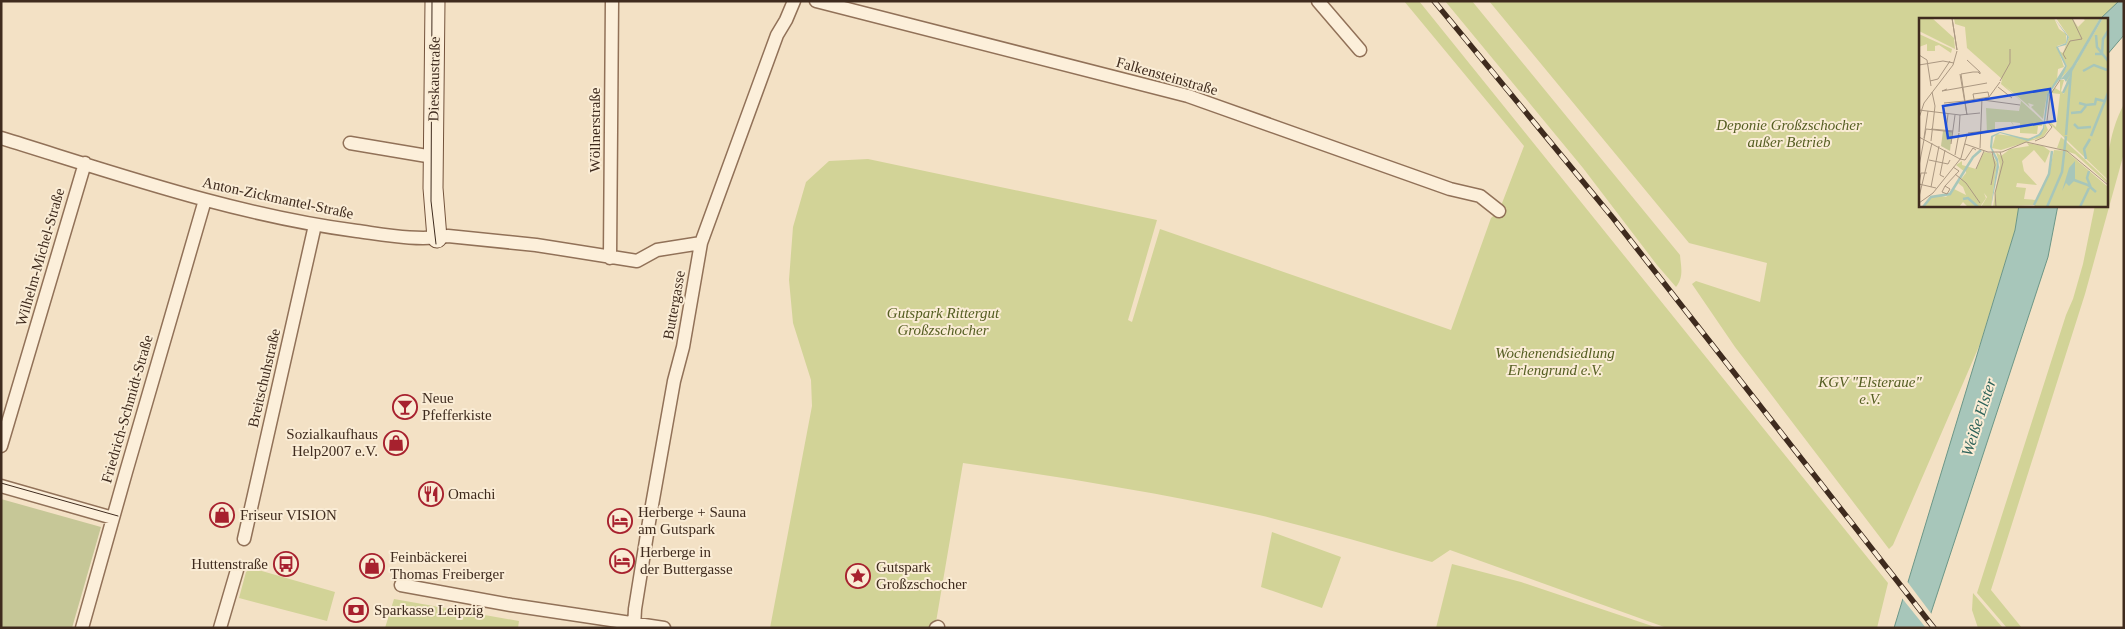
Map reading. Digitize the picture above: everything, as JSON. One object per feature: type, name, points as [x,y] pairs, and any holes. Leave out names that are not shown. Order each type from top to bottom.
[{"type":"main road","name":"Dieskaustraße","points":[[435,1],[433,207],[437,238]]},
{"type":"street","name":"Wöllnerstraße","points":[[610,258],[612,1]]},
{"type":"street","points":[[794,1],[799,1]]},
{"type":"street","name":"Buttergasse","points":[[634,626],[649,522],[701,243],[776,35],[794,1]]},
{"type":"street","name":"Falkensteinstraße","points":[[816,1],[1188,96],[1450,189],[1480,196],[1499,211]]},
{"type":"street","points":[[1318,1],[1360,50]]},
{"type":"street","name":"Anton-Zickmantel-Straße","points":[[1,138],[205,200],[315,225],[400,236],[437,238],[448,236],[536,245],[636,261],[657,250],[701,243]]},
{"type":"street","points":[[350,142],[433,156]]},
{"type":"street","name":"Wilhelm-Michel-Straße","points":[[1,446],[85,163]]},
{"type":"street","name":"Friedrich-Schmidt-Straße","points":[[82,628],[205,200]]},
{"type":"street","name":"Breitschuhstraße","points":[[244,539],[315,225]]},
{"type":"street","points":[[1,486],[113,518]]},
{"type":"street","points":[[220,628],[237,570]]},
{"type":"street","points":[[401,585],[634,626],[664,628]]},
{"type":"green space","points":[[1404,1],[1419,1],[1888,583],[1877,628],[1667,628],[1450,550],[1432,562],[1302,526],[1222,507],[1111,486],[963,463],[935,628],[770,628],[812,406],[811,380],[793,323],[789,280],[793,227],[806,182],[829,161],[868,159],[1157,220],[1128,320],[1132,322],[1160,229],[1451,330],[1491,218],[1499,211],[1524,146]]},
{"type":"green space","points":[[1445,1],[1472,1],[1680,255],[1681,276],[1676,287],[1583,168]]},
{"type":"green space","name":"Deponie Großzschocher außer Betrieb","points":[[1489,1],[2119,1],[2101,18],[1919,18],[1919,206],[2019,206],[2015,230],[1980,344],[1893,545],[1889,549],[1735,347],[1692,284],[1696,281],[1760,302],[1767,263],[1689,243]]},
{"type":"green space","points":[[2124,104],[2124,153],[2085,294],[1991,590],[2022,628],[2007,628],[1977,593],[2066,315],[2073,299],[2083,264],[2095,206],[2108,206],[2108,160],[2118,116]]},
{"type":"green space","points":[[1,499],[101,527],[72,628],[1,628]]},
{"type":"green space","points":[[1272,532],[1341,557],[1322,608],[1261,587]]},
{"type":"green space","points":[[1452,564],[1521,582],[1658,628],[1436,628]]},
{"type":"green space","points":[[251,568],[335,592],[327,621],[239,598],[246,572]]},
{"type":"green space","points":[[1973,593],[2003,628],[1978,628],[1972,610]]},
{"type":"green space","points":[[394,599],[519,621],[518,628],[385,628]]},
{"type":"water","points":[[2119,1],[2124,1],[2124,35],[2108,54],[2108,18],[2101,18]]},
{"type":"water","name":"Weiße Elster","points":[[2019,206],[2058,206],[2048,257],[1926,628],[1894,628],[2015,230]]},
{"type":"pier","points":[[1906,580],[1933,616],[1928,628],[1926,628],[1901,597]]},
{"type":"tram line","points":[[432,1],[431,201],[436,244]]},
{"type":"tram line","points":[[1,483],[118,516]]},
{"type":"railway","points":[[1434,1],[1613,218],[1934,628]]},
{"type":"place","name":"Neue Pfefferkiste","points":[[405,407]]},
{"type":"place","name":"Sozialkaufhaus Help2007 e.V.","points":[[396,443]]},
{"type":"place","name":"Omachi","points":[[431,494]]},
{"type":"place","name":"Friseur VISION","points":[[222,515]]},
{"type":"place","name":"Herberge + Sauna am Gutspark","points":[[620,521]]},
{"type":"place","name":"Herberge in der Buttergasse","points":[[622,561]]},
{"type":"place","name":"Huttenstraße","points":[[286,564]]},
{"type":"place","name":"Feinbäckerei Thomas Freiberger","points":[[372,566]]},
{"type":"place","name":"Gutspark Großzschocher","points":[[858,576]]},
{"type":"place","name":"Sparkasse Leipzig","points":[[356,610]]},
{"type":"park label","name":"Gutspark Rittergut Großzschocher","points":[[943,322]]},
{"type":"park label","name":"Wochenendsiedlung Erlengrund e.V.","points":[[1555,362]]},
{"type":"park label","name":"KGV \"Elsteraue\" e.V.","points":[[1870,390]]}]
